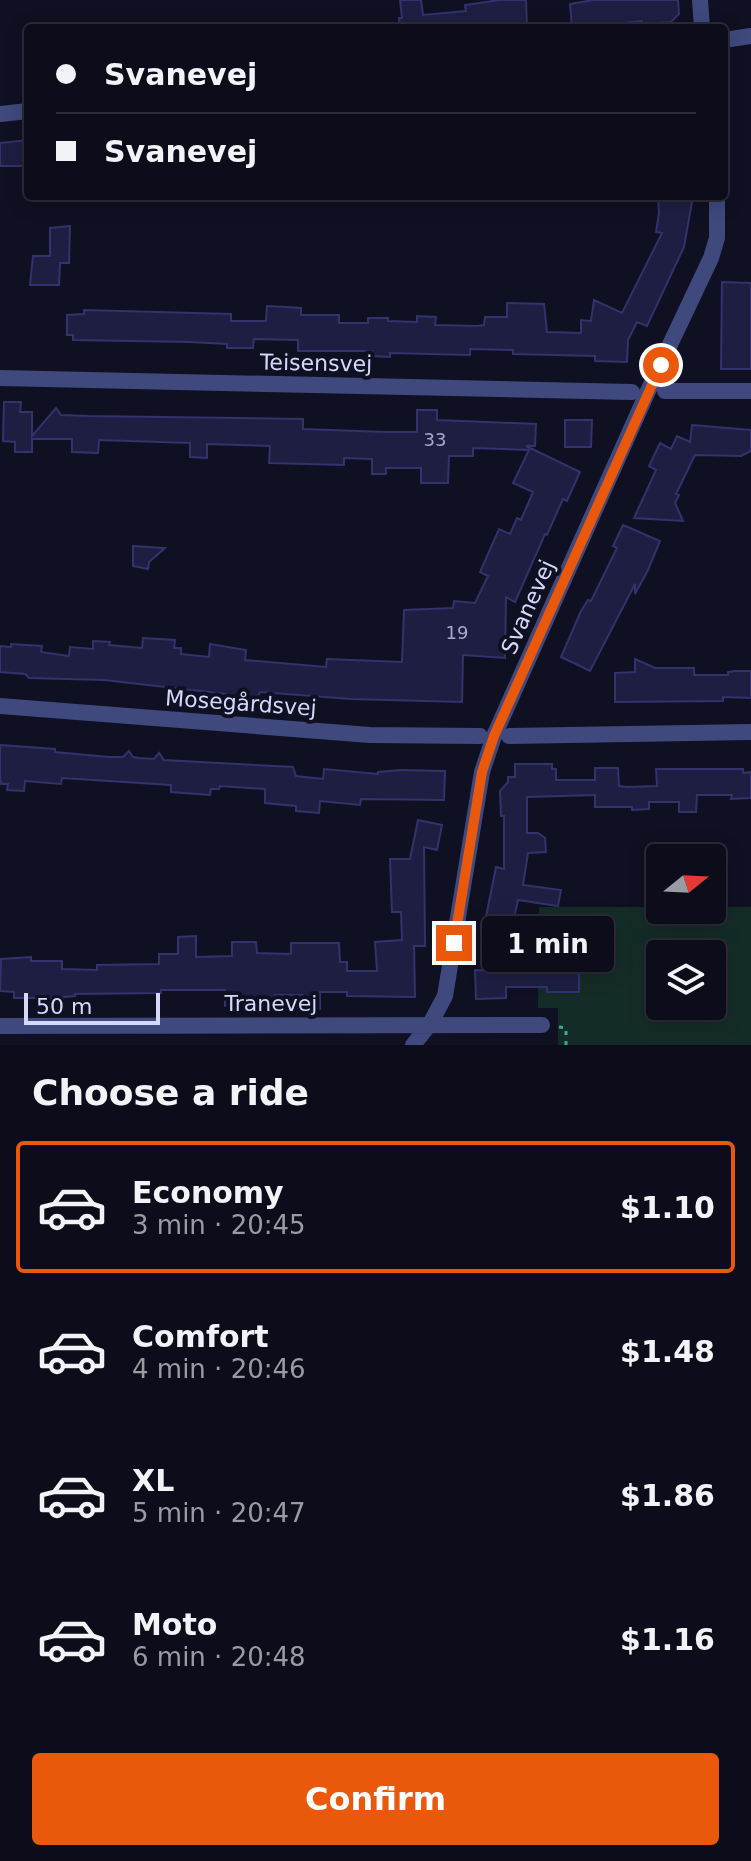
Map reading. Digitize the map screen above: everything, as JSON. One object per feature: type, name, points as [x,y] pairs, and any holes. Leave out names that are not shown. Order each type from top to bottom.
[{"type":"street","points":[[700,0],[702,24]]},
{"type":"street","points":[[728,39],[751,36]]},
{"type":"street","points":[[0,114],[24,111]]},
{"type":"street","name":"Svanevej","points":[[413,1045],[430,1024],[445,996],[482,772],[494,736],[711,258],[717,238],[717,200]]},
{"type":"street","name":"Teisensvej","points":[[0,378],[632,392]]},
{"type":"street","points":[[665,391],[751,391]]},
{"type":"street","name":"Mosegårdsvej","points":[[0,706],[370,735],[480,736]]},
{"type":"street","points":[[509,736],[751,732]]},
{"type":"street","name":"Tranevej","points":[[0,1026],[542,1025]]},
{"type":"green space","points":[[539,907],[646,907],[646,924],[726,924],[726,907],[751,907],[751,1045],[558,1045],[558,1008],[538,1008]]},
{"type":"building","points":[[400,0],[421,0],[423,15],[466,11],[465,5],[526,0],[527,24],[400,24],[399,18],[402,18]]},
{"type":"building","points":[[593,0],[678,0],[679,14],[671,22],[572,24],[570,4]]},
{"type":"building","points":[[24,140],[24,166],[0,166],[0,143]]},
{"type":"building","points":[[658,200],[692,200],[684,247],[647,326],[637,322],[628,340],[627,362],[595,361],[595,356],[513,354],[513,350],[470,349],[470,355],[390,353],[390,357],[372,356],[373,351],[298,351],[298,340],[254,339],[253,348],[227,348],[227,344],[190,342],[73,340],[73,335],[67,335],[67,315],[84,314],[84,310],[231,314],[231,321],[266,321],[267,306],[301,308],[301,315],[339,315],[339,323],[368,323],[368,318],[417,322],[417,316],[436,317],[435,325],[477,326],[484,325],[485,317],[507,317],[507,303],[544,304],[547,332],[581,333],[581,320],[591,321],[594,300],[622,313],[662,233],[656,232]]},
{"type":"building","points":[[70,226],[69,263],[60,263],[59,285],[30,285],[33,256],[50,256],[50,228]]},
{"type":"building","points":[[722,282],[751,283],[751,369],[721,369]]},
{"type":"building","points":[[4,402],[21,402],[20,412],[32,412],[32,436],[56,408],[61,415],[303,419],[303,429],[386,432],[417,432],[417,410],[437,410],[437,420],[536,424],[535,446],[526,446],[580,472],[567,501],[563,499],[545,534],[515,602],[506,597],[505,658],[463,655],[462,702],[350,699],[260,692],[258,696],[235,695],[104,680],[29,678],[25,674],[0,672],[0,646],[42,646],[41,652],[69,656],[70,647],[93,649],[93,641],[142,648],[143,638],[175,640],[174,648],[181,648],[181,654],[209,657],[210,644],[246,650],[245,660],[326,667],[327,659],[402,662],[404,610],[453,608],[454,601],[475,603],[488,576],[480,572],[499,529],[510,534],[517,518],[521,520],[533,492],[513,483],[529,450],[473,448],[473,456],[449,456],[448,483],[421,483],[421,468],[386,468],[386,474],[372,474],[372,459],[344,458],[344,465],[269,463],[270,446],[207,444],[207,458],[190,457],[190,443],[99,440],[98,453],[72,452],[72,439],[32,439],[32,452],[15,452],[15,442],[3,441]]},
{"type":"building","points":[[565,420],[592,420],[591,447],[565,447]]},
{"type":"building","points":[[692,425],[751,430],[751,451],[741,456],[695,455],[676,494],[679,495],[675,503],[683,521],[634,518],[656,470],[649,466],[660,443],[671,449],[677,436],[690,442]]},
{"type":"building","points":[[623,525],[660,541],[648,570],[635,594],[635,584],[590,671],[561,657],[581,611],[588,600],[591,601],[617,548],[613,546]]},
{"type":"building","points":[[133,546],[165,548],[149,562],[148,569],[133,566]]},
{"type":"building","points":[[635,659],[655,668],[694,668],[694,675],[751,671],[751,698],[615,702],[615,673],[635,672]]},
{"type":"building","points":[[0,745],[109,757],[123,757],[129,751],[133,757],[154,759],[159,753],[164,760],[293,767],[296,776],[323,779],[324,769],[378,774],[401,770],[445,771],[444,800],[361,799],[360,805],[320,801],[319,813],[296,811],[296,806],[265,803],[265,789],[220,786],[219,789],[211,789],[210,795],[171,792],[171,785],[62,778],[61,784],[25,781],[24,791],[7,790],[8,784],[1,784],[0,778]]},
{"type":"building","points":[[515,764],[552,764],[552,769],[556,769],[556,780],[595,780],[595,768],[618,768],[619,786],[627,787],[657,786],[656,769],[743,769],[743,773],[751,772],[751,798],[697,795],[696,812],[679,812],[679,802],[649,802],[649,809],[632,810],[632,807],[595,807],[595,795],[527,797],[527,833],[538,833],[545,838],[546,852],[528,853],[523,885],[561,890],[558,906],[518,900],[509,941],[482,937],[496,867],[504,869],[504,816],[501,816],[500,791],[508,782],[508,777],[515,777]]},
{"type":"building","points":[[418,820],[442,825],[437,850],[424,847],[425,946],[414,946],[415,997],[347,996],[347,992],[320,992],[320,1009],[302,1009],[302,995],[275,995],[274,1006],[225,1006],[225,990],[75,994],[53,998],[14,998],[14,992],[0,991],[1,959],[31,957],[31,961],[62,961],[62,969],[97,970],[97,965],[159,964],[159,954],[178,954],[178,937],[196,936],[196,957],[232,956],[232,942],[256,942],[257,953],[291,954],[291,943],[339,943],[340,962],[347,962],[347,971],[377,971],[375,942],[402,940],[401,912],[392,912],[390,859],[410,859]]},
{"type":"building","points":[[547,917],[579,918],[579,953],[547,948]]},
{"type":"building","points":[[579,968],[579,992],[547,992],[547,987],[506,987],[506,998],[476,999],[475,970]]},
{"type":"route","points":[[454,943],[482,772],[494,736],[661,365]]}]
